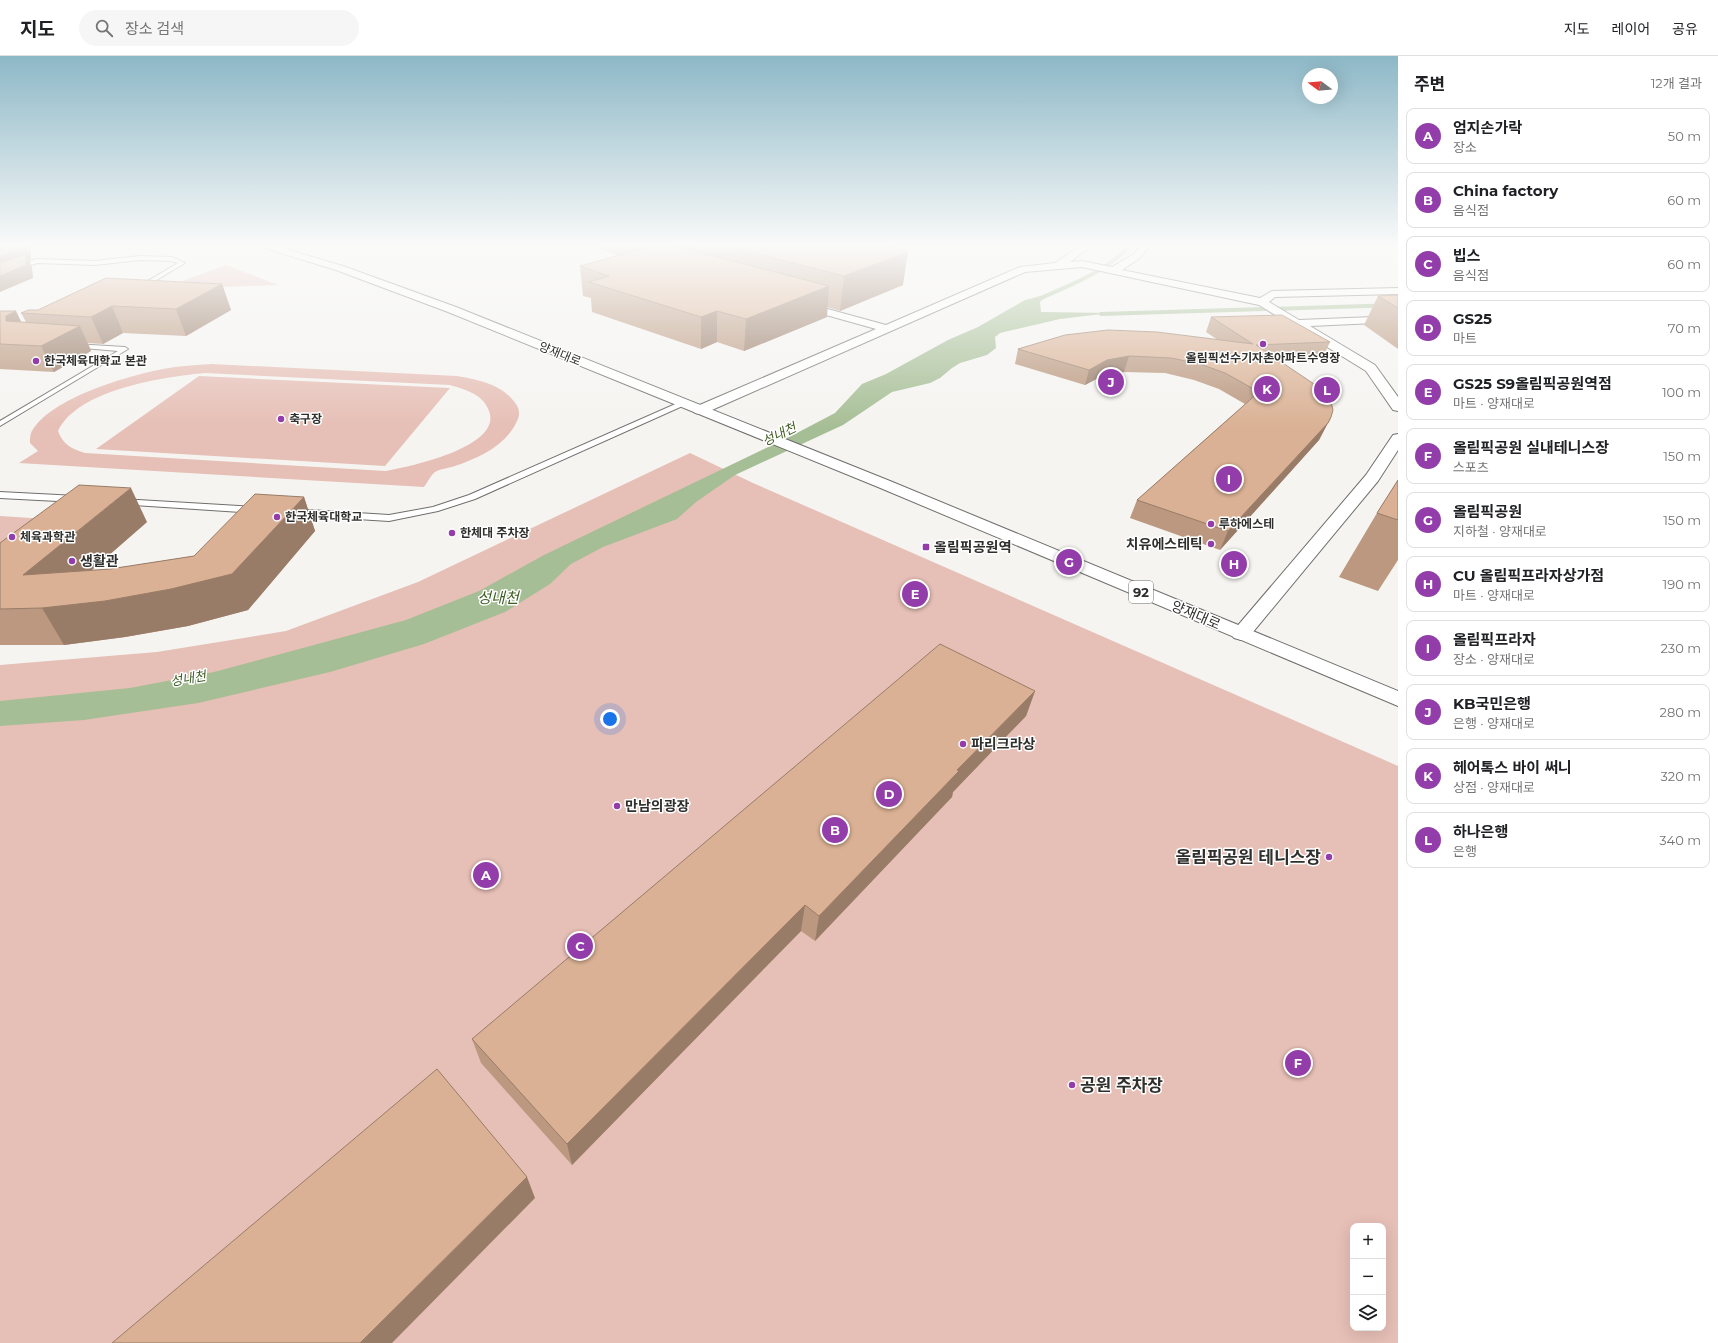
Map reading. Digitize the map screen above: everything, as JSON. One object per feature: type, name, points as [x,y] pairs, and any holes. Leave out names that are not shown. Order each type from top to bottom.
[{"type":"street","name":"양재대로","points":[[440,306],[884,484],[933,506],[1398,699]]},
{"type":"street","points":[[806,306],[885,328]]},
{"type":"street","points":[[700,410],[936,306]]},
{"type":"street","points":[[1269,306],[1371,368],[1398,407]]},
{"type":"street","points":[[1298,323],[1398,318]]},
{"type":"street","points":[[1241,634],[1372,478],[1398,438]]},
{"type":"lane","points":[[0,424],[125,349],[69,346]]},
{"type":"lane","points":[[286,512],[389,518],[435,509],[472,498],[683,404]]},
{"type":"lane","points":[[0,495],[87,500]]},
{"type":"lane","points":[[111,501],[270,511]]},
{"type":"shaded area","points":[[212,364],[457,376],[482,381],[497,387],[510,397],[516,404],[519,415],[511,431],[498,445],[473,459],[435,472],[424,487],[19,463],[38,451],[30,443],[32,431],[42,419],[55,408],[72,399],[91,390],[148,372],[175,367]],"holes":[[[205,373],[450,385],[462,389],[483,400],[489,411],[489,424],[482,435],[468,445],[451,453],[432,460],[385,471],[85,453],[68,446],[62,440],[58,431],[68,417],[84,405],[102,395],[146,382]]]},
{"type":"shaded area","name":"축구장","points":[[199,376],[450,388],[385,466],[96,449]]},
{"type":"shaded area","points":[[690,453],[753,483],[1398,766],[1398,1343],[0,1343],[0,665],[157,652],[286,631],[418,582]]},
{"type":"shaded area","name":"체육과학관","points":[[0,516],[46,519],[0,555]]},
{"type":"water","name":"성내천","points":[[1014,306],[1040,306],[1041,312],[1110,313],[1060,319],[1000,333],[995,337],[996,348],[987,355],[960,363],[940,378],[930,383],[892,392],[843,425],[735,475],[696,502],[677,519],[603,547],[571,564],[550,584],[505,612],[424,644],[330,672],[198,703],[84,720],[0,726],[0,701],[130,688],[214,672],[406,620],[479,591],[544,555],[795,434],[835,413],[862,384],[886,374],[948,340],[978,327]]},
{"type":"building","points":[[46,306],[112,306],[91,317],[21,313],[28,310],[38,310]]},
{"type":"building","points":[[113,306],[181,306],[176,309]]},
{"type":"building","points":[[666,306],[779,306],[746,319],[717,311],[701,317]]},
{"type":"building","points":[[0,311],[16,311],[6,316],[6,321],[80,326],[41,346],[0,344]]},
{"type":"building","points":[[1282,315],[1330,342],[1256,345],[1320,388],[1331,402],[1333,410],[1328,423],[1228,531],[1137,500],[1259,392],[1225,373],[1200,364],[1171,358],[1129,356],[1107,360],[1089,370],[1018,349],[1065,335],[1108,330],[1157,332],[1253,344],[1211,317]]},
{"type":"building","points":[[1398,480],[1398,520],[1377,513]]},
{"type":"building","points":[[79,485],[131,488],[23,575],[110,569],[194,556],[255,494],[304,497],[232,574],[171,589],[105,601],[42,608],[0,609],[0,543]]},
{"type":"building","points":[[940,644],[1035,691],[957,770],[959,771],[819,916],[805,905],[567,1144],[472,1039]]},
{"type":"building","points":[[437,1069],[527,1177],[360,1343],[112,1343]]},
{"type":"waterway","name":"성내천","points":[[1101,314],[1363,306]]},
{"type":"place","name":"올림픽선수기자촌아파트수영장","points":[[1263,344]]},
{"type":"place","name":"한국체육대학교 본관","points":[[36,361]]},
{"type":"place","name":"KB국민은행","points":[[1111,382]]},
{"type":"place","name":"헤어톡스 바이 써니","points":[[1267,389]]},
{"type":"place","name":"하나은행","points":[[1327,390]]},
{"type":"place","name":"축구장","points":[[281,419]]},
{"type":"place","name":"올림픽프라자","points":[[1229,479]]},
{"type":"place","name":"한국체육대학교","points":[[277,517]]},
{"type":"place","name":"루하에스테","points":[[1211,524]]},
{"type":"place","name":"한체대 주차장","points":[[452,533]]},
{"type":"place","name":"체육과학관","points":[[12,537]]},
{"type":"place","name":"치유에스테틱","points":[[1211,544]]},
{"type":"place","name":"올림픽공원역","points":[[926,547]]},
{"type":"place","name":"생활관","points":[[72,561]]},
{"type":"place","name":"올림픽공원","points":[[1069,562]]},
{"type":"place","name":"CU 올림픽프라자상가점","points":[[1234,564]]},
{"type":"place","name":"GS25 S9올림픽공원역점","points":[[915,594]]},
{"type":"place","name":"파리크라상","points":[[963,744]]},
{"type":"place","name":"GS25","points":[[889,794]]},
{"type":"place","name":"만남의광장","points":[[617,806]]},
{"type":"place","name":"China factory","points":[[835,830]]},
{"type":"place","name":"올림픽공원 테니스장","points":[[1329,857]]},
{"type":"place","name":"엄지손가락","points":[[486,875]]},
{"type":"place","name":"빕스","points":[[580,946]]},
{"type":"place","name":"올림픽공원 실내테니스장","points":[[1298,1063]]},
{"type":"place","name":"공원 주차장","points":[[1072,1085]]}]
